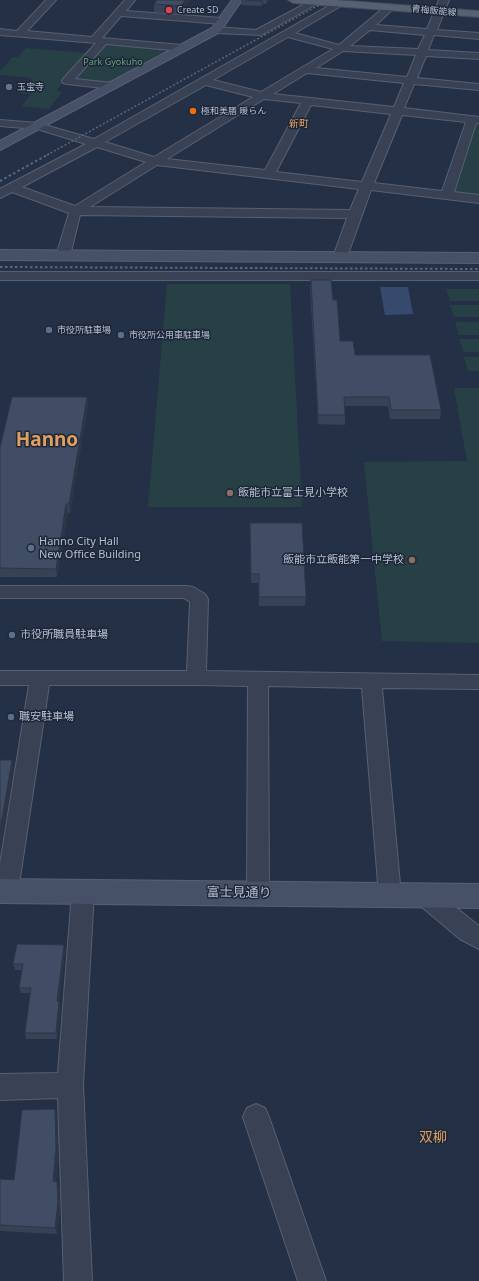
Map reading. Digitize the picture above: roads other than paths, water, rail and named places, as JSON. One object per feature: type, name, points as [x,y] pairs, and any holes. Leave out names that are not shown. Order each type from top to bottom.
[{"type":"main road","name":"青梅飯能線","points":[[293,0],[395,5],[439,11],[479,14]]},
{"type":"street","points":[[19,34],[51,0]]},
{"type":"street","points":[[112,86],[67,81],[100,41],[119,13],[130,0]]},
{"type":"street","points":[[0,146],[182,48],[219,26],[237,0]]},
{"type":"street","points":[[340,257],[366,186],[444,0]]},
{"type":"street","points":[[119,13],[219,26],[258,33],[316,1]]},
{"type":"street","points":[[0,194],[96,143],[343,2]]},
{"type":"street","points":[[63,256],[76,211],[341,48],[395,5]]},
{"type":"street","points":[[368,27],[479,36]]},
{"type":"street","points":[[2,35],[19,34],[182,48]]},
{"type":"street","points":[[287,34],[341,48],[479,56]]},
{"type":"street","points":[[306,70],[479,87]]},
{"type":"street","points":[[204,80],[263,96],[476,120],[447,196]]},
{"type":"street","points":[[268,174],[307,102]]},
{"type":"street","points":[[0,123],[38,126],[155,161],[479,199]]},
{"type":"street","points":[[12,188],[76,211],[355,214]]},
{"type":"street","points":[[0,256],[479,258]]},
{"type":"street","points":[[0,276],[479,276]]},
{"type":"street","points":[[0,592],[187,592],[199,599],[196,678]]},
{"type":"street","points":[[0,678],[258,678],[479,682]]},
{"type":"street","points":[[3,891],[40,678]]},
{"type":"street","points":[[258,678],[258,894]]},
{"type":"street","points":[[371,680],[390,895]]},
{"type":"street","name":"富士見通り","points":[[3,891],[479,896]]},
{"type":"street","points":[[78,1281],[70,1085],[83,892]]},
{"type":"street","points":[[425,896],[468,932],[479,938]]},
{"type":"street","points":[[0,1087],[70,1085]]},
{"type":"street","points":[[256,1117],[312,1281]]},
{"type":"water","points":[[380,287],[408,287],[413,314],[385,315]]},
{"type":"railway","points":[[47,155],[328,0]]},
{"type":"railway","points":[[0,181],[49,154]]},
{"type":"railway","points":[[0,267],[479,269]]},
{"type":"place","name":"Create SD","points":[[169,10]]},
{"type":"place","name":"玉宝寺","points":[[9,87]]},
{"type":"place","name":"極和美膳 暖らん","points":[[193,111]]},
{"type":"place","name":"市役所駐車場","points":[[49,330]]},
{"type":"place","name":"市役所公用車駐車場","points":[[121,335]]},
{"type":"place","name":"飯能市立富士見小学校","points":[[230,493]]},
{"type":"place","name":"Hanno City Hall New Office Building","points":[[31,548]]},
{"type":"place","name":"飯能市立飯能第一中学校","points":[[412,560]]},
{"type":"place","name":"市役所職員駐車場","points":[[12,635]]},
{"type":"place","name":"職安駐車場","points":[[11,717]]},
{"type":"district","name":"新町","points":[[299,124]]},
{"type":"district","name":"Hanno","points":[[47,441]]},
{"type":"district","name":"双柳","points":[[433,1138]]},
{"type":"park label","name":"Park Gyokuho","points":[[113,62]]}]
